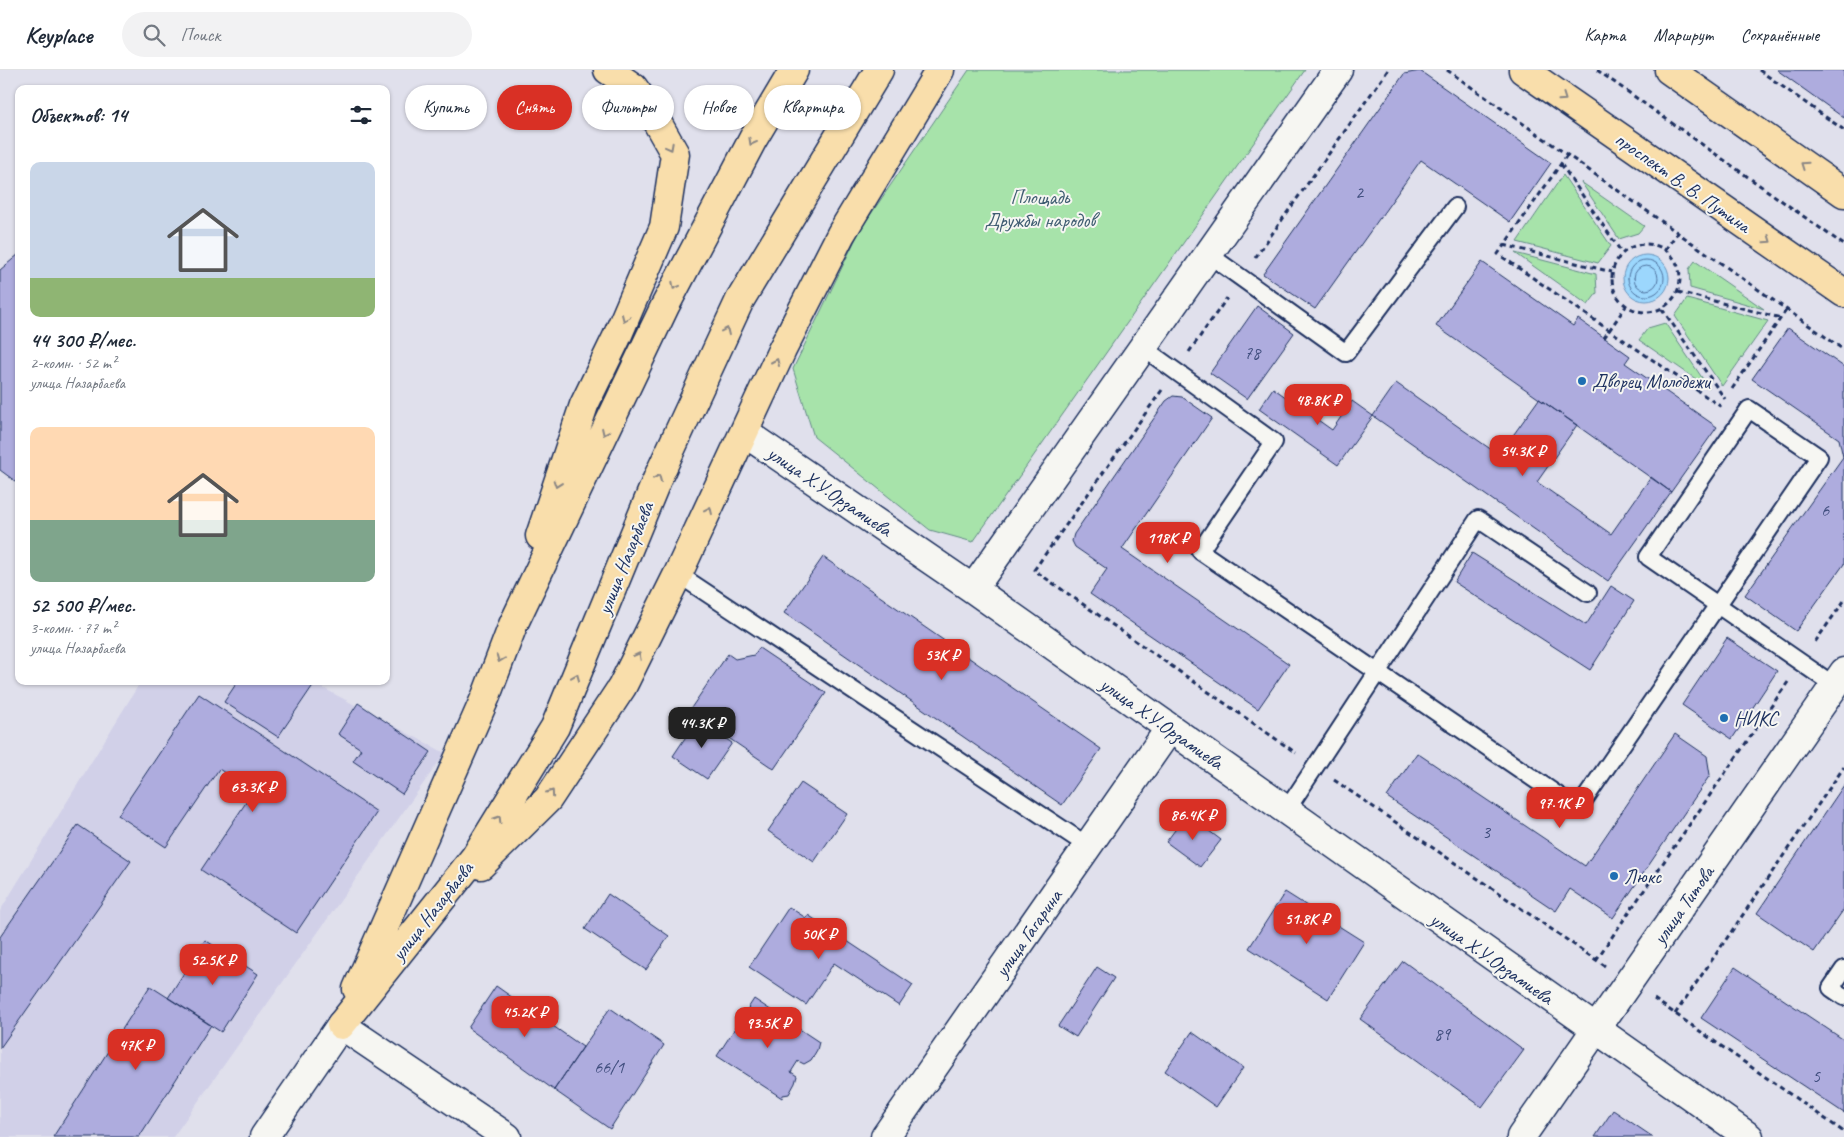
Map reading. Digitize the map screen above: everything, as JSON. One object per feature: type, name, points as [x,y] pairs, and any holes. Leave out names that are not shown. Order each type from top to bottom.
[{"type":"main road","points":[[513,625],[551,499],[584,405],[616,339],[664,228],[674,154],[653,115],[633,87],[608,70]]},
{"type":"main road","name":"улица Назарбаева","points":[[341,1025],[486,696],[513,625],[664,306],[753,140],[794,70]]},
{"type":"main road","name":"улица Назарбаева","points":[[341,1025],[475,857],[555,727],[658,477],[740,300],[879,70]]},
{"type":"main road","points":[[430,914],[548,799],[622,687],[745,433],[782,350],[841,234],[940,70]]},
{"type":"main road","name":"проспект В. В. Путина","points":[[1523,70],[1844,293]]},
{"type":"main road","points":[[1669,70],[1844,193]]},
{"type":"street","points":[[973,588],[1338,70]]},
{"type":"street","name":"улица Х.У.Орзамиева","points":[[745,433],[973,588],[1596,1031],[1749,1137]]},
{"type":"street","name":"улица Титова","points":[[1521,1137],[1839,679]]},
{"type":"street","name":"улица Гагарина","points":[[885,1137],[1170,728]]},
{"type":"street","points":[[341,1025],[506,1137]]},
{"type":"street","name":"улица Назарбаева","points":[[264,1137],[341,1025]]},
{"type":"lane","points":[[1208,254],[1346,353],[1455,207]]},
{"type":"lane","points":[[1142,347],[1274,442],[1200,551],[1578,809],[1719,605],[1818,457],[1749,409],[1648,557],[1719,605],[1801,663],[1839,679]]},
{"type":"lane","points":[[1286,811],[1478,519],[1588,593]]},
{"type":"lane","points":[[678,574],[1088,846]]},
{"type":"lane","points":[[1844,969],[1831,988],[1844,997]]},
{"type":"path","points":[[1447,70],[1844,350]]},
{"type":"path","points":[[1597,70],[1844,245]]},
{"type":"path","points":[[1759,70],[1844,130]]},
{"type":"path","points":[[1567,154],[1498,254],[1720,406],[1787,309]]},
{"type":"path","points":[[1561,164],[1622,253]]},
{"type":"path","points":[[1665,250],[1678,232]]},
{"type":"path","points":[[1651,244],[1665,250],[1676,261],[1681,276],[1678,292],[1672,302],[1662,309],[1650,312],[1637,312],[1626,306],[1616,297],[1612,285],[1612,272],[1615,262],[1622,253],[1635,245],[1651,244]]},
{"type":"path","points":[[1504,245],[1612,272]]},
{"type":"path","points":[[1678,292],[1781,318]]},
{"type":"path","points":[[1604,338],[1626,306]]},
{"type":"path","points":[[1662,309],[1725,399]]},
{"type":"path","points":[[1596,960],[1844,601]]},
{"type":"path","points":[[1675,1014],[1844,767]]},
{"type":"shaded area","points":[[139,685],[318,685],[445,753],[173,1137],[0,1137],[0,911]]},
{"type":"green space","name":"Площадь Дружбы народов","points":[[969,70],[1305,70],[973,542],[930,530],[814,437],[793,369],[860,230]]},
{"type":"green space","points":[[1563,175],[1611,246],[1598,263],[1517,242]]},
{"type":"green space","points":[[1581,182],[1644,226],[1638,233],[1619,239]]},
{"type":"green space","points":[[1515,253],[1596,274],[1597,293],[1588,305]]},
{"type":"green space","points":[[1695,261],[1764,309],[1690,288],[1689,269]]},
{"type":"green space","points":[[1687,299],[1768,321],[1722,386],[1675,316]]},
{"type":"green space","points":[[1665,323],[1709,388],[1639,340],[1648,328]]},
{"type":"water","points":[[1641,255],[1651,255],[1665,265],[1669,278],[1665,291],[1659,297],[1651,301],[1641,301],[1627,291],[1623,283],[1623,273],[1633,259]]},
{"type":"building","points":[[1777,70],[1844,70],[1844,118]]},
{"type":"building","points":[[1420,71],[1551,163],[1510,222],[1421,160],[1315,309],[1263,274],[1404,74]]},
{"type":"building","points":[[15,257],[15,481],[0,470],[0,270]]},
{"type":"building","name":"Дворец Молодежи","points":[[1482,262],[1573,326],[1578,319],[1630,356],[1625,363],[1717,427],[1671,492],[1436,326]]},
{"type":"building","points":[[1257,306],[1294,333],[1247,399],[1210,373]]},
{"type":"building","points":[[1788,328],[1844,367],[1844,564],[1796,631],[1745,595],[1843,457],[1839,439],[1752,379]]},
{"type":"building","points":[[1396,383],[1499,455],[1539,399],[1577,425],[1537,482],[1611,534],[1651,477],[1671,492],[1608,581],[1373,416]]},
{"type":"building","points":[[1273,388],[1332,430],[1352,401],[1373,416],[1338,465],[1259,409]]},
{"type":"building","points":[[1173,396],[1182,397],[1212,418],[1122,549],[1289,664],[1258,709],[1090,594],[1107,569],[1075,547],[1072,541],[1074,534],[1166,401]]},
{"type":"building","points":[[1472,553],[1586,625],[1611,586],[1634,601],[1590,670],[1454,582]]},
{"type":"building","points":[[823,557],[1101,749],[1062,805],[784,613]]},
{"type":"building","points":[[1727,638],[1777,671],[1732,739],[1682,705]]},
{"type":"building","points":[[759,648],[826,693],[774,769],[689,711],[728,654],[735,659],[754,655]]},
{"type":"building","points":[[235,685],[313,685],[278,737],[224,702]]},
{"type":"building","points":[[199,694],[377,812],[296,933],[201,870],[253,792],[219,769],[166,847],[118,815]]},
{"type":"building","points":[[358,703],[431,752],[402,794],[353,761],[361,749],[338,734]]},
{"type":"building","points":[[697,720],[732,743],[707,779],[673,756]]},
{"type":"building","points":[[1675,734],[1707,756],[1710,775],[1613,918],[1570,889],[1556,911],[1387,797],[1417,753],[1585,866]]},
{"type":"building","points":[[801,783],[847,814],[814,862],[768,831]]},
{"type":"building","points":[[1844,785],[1844,909],[1814,952],[1757,913]]},
{"type":"building","points":[[1187,814],[1221,840],[1200,867],[1166,842]]},
{"type":"building","points":[[78,825],[131,861],[0,1048],[0,937]]},
{"type":"building","points":[[1285,892],[1364,942],[1328,999],[1249,948]]},
{"type":"building","points":[[608,894],[669,936],[646,970],[585,929]]},
{"type":"building","points":[[789,907],[806,918],[808,915],[913,985],[899,1006],[834,963],[806,1005],[749,967]]},
{"type":"building","points":[[205,940],[258,974],[221,1032],[168,998]]},
{"type":"building","points":[[1403,961],[1524,1050],[1482,1107],[1360,1019]]},
{"type":"building","points":[[1097,967],[1114,978],[1076,1037],[1058,1026]]},
{"type":"building","points":[[1735,967],[1844,1040],[1844,1113],[1701,1018]]},
{"type":"building","points":[[150,986],[211,1025],[139,1137],[53,1137]]},
{"type":"building","points":[[496,986],[583,1047],[554,1090],[468,1028]]},
{"type":"building","points":[[754,999],[819,1042],[811,1060],[804,1064],[798,1061],[791,1072],[797,1076],[795,1083],[789,1094],[783,1095],[782,1098],[717,1056]]},
{"type":"building","points":[[610,1008],[664,1045],[610,1129],[554,1090]]},
{"type":"building","points":[[1192,1032],[1243,1068],[1216,1107],[1165,1071]]},
{"type":"building","points":[[1613,1110],[1653,1137],[1595,1137]]},
{"type":"place","name":"Дворец Молодежи","points":[[1582,381]]},
{"type":"place","name":"НИКС","points":[[1724,718]]},
{"type":"place","name":"Люкс","points":[[1614,876]]}]
